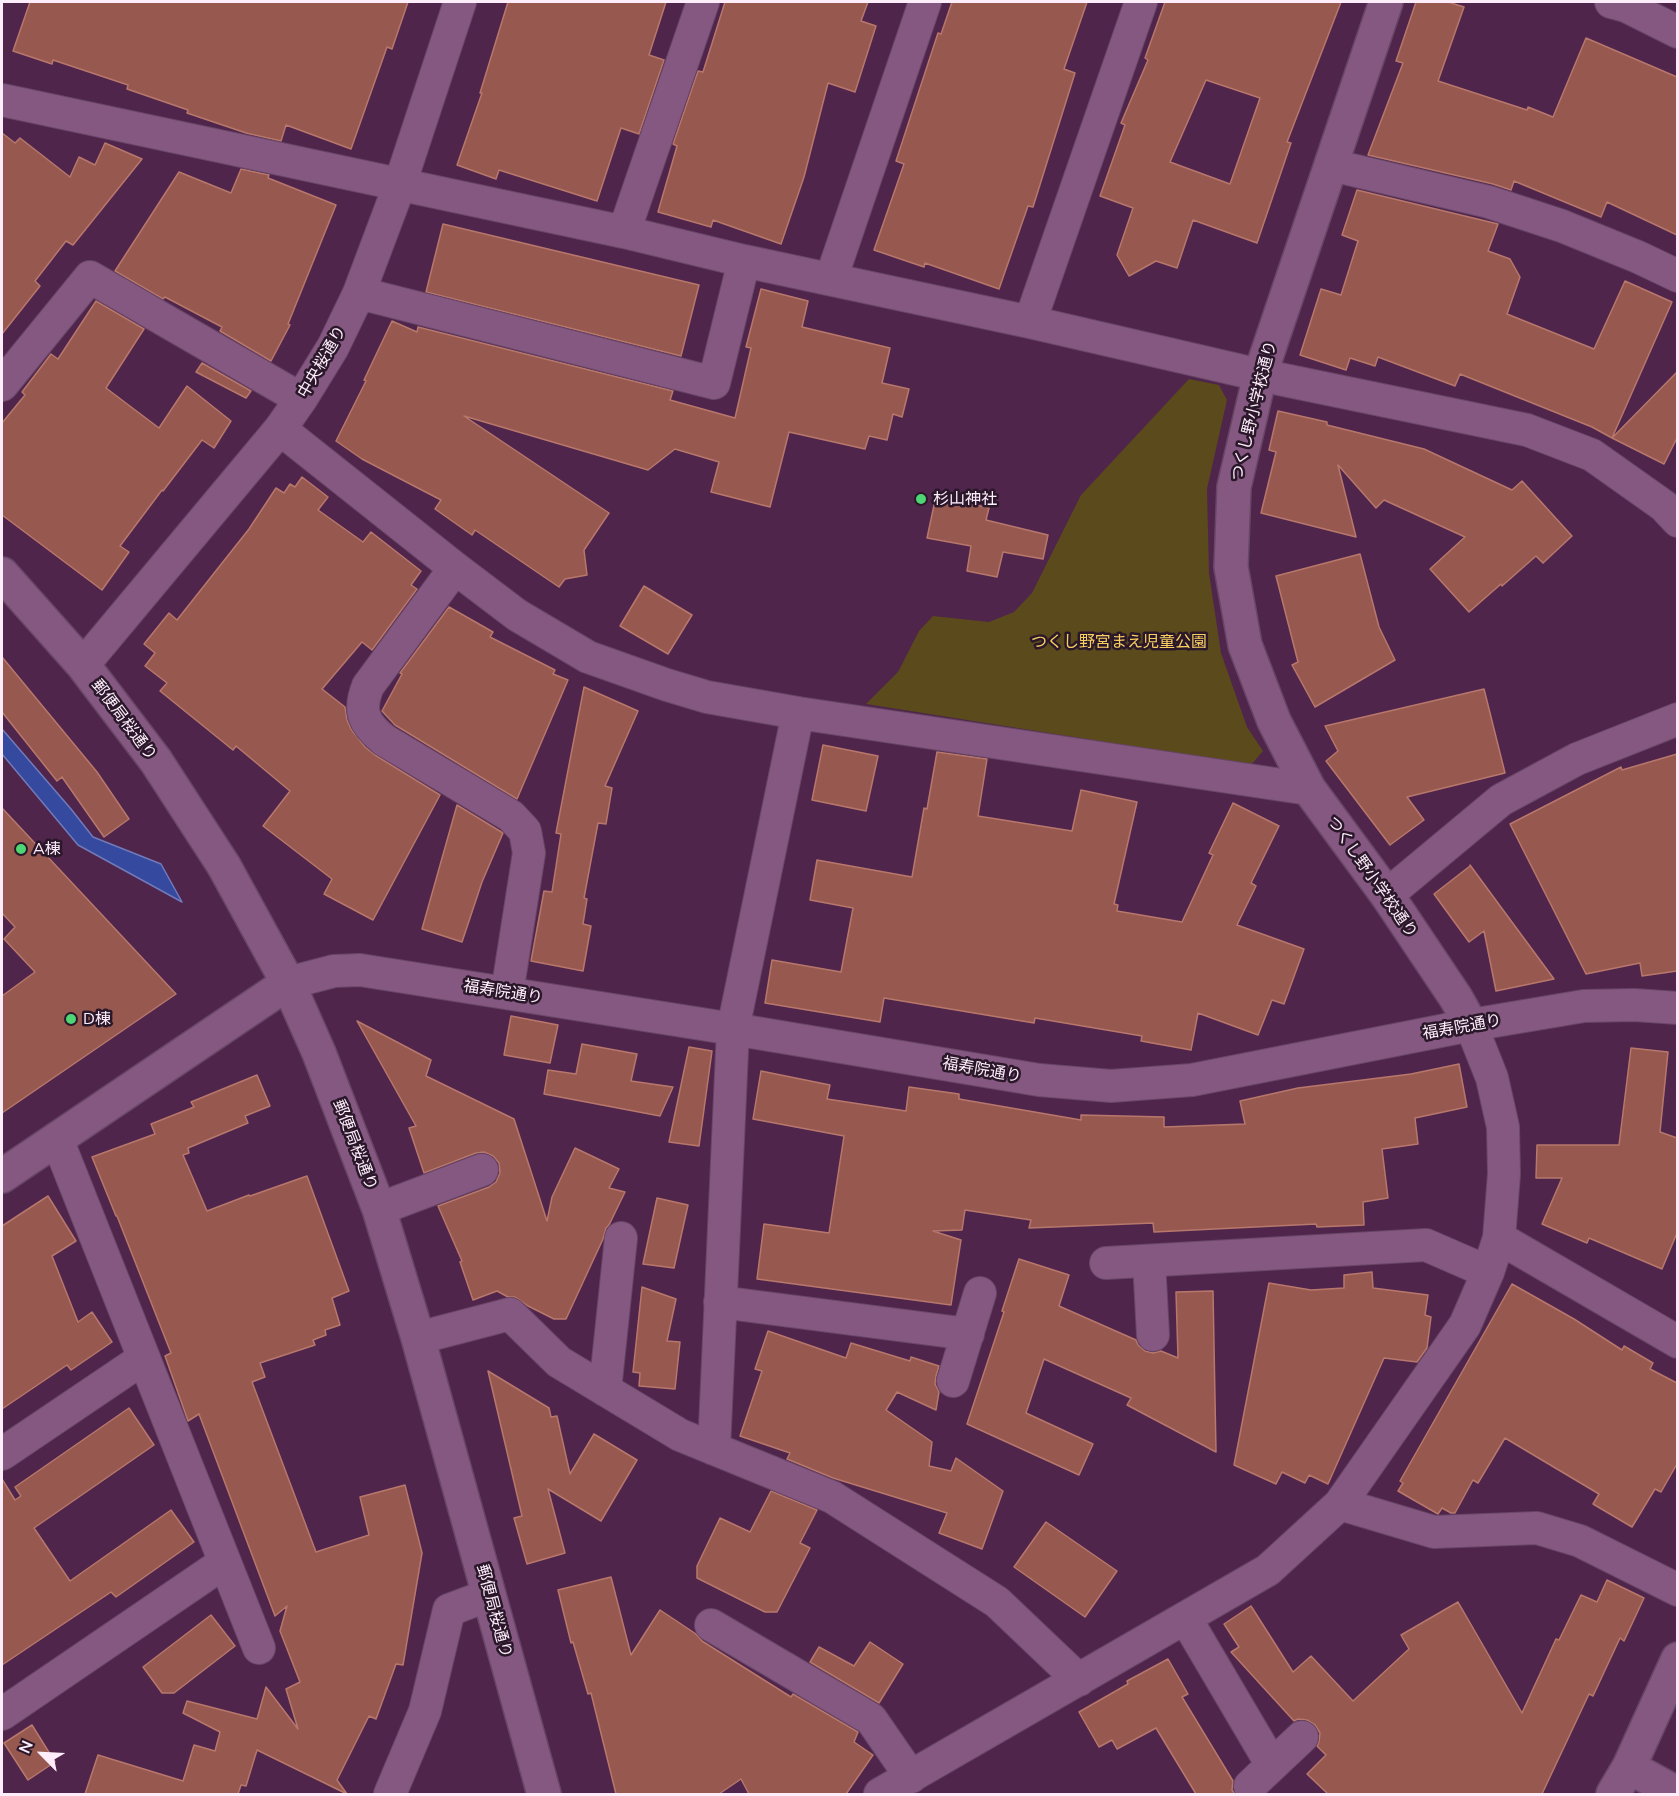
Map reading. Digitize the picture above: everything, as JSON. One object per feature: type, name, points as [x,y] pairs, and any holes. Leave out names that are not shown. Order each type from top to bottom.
[{"type":"street","name":"中央桜通り","points":[[83,665],[280,429],[333,347],[359,293],[400,184],[460,2]]},
{"type":"street","points":[[624,232],[703,2]]},
{"type":"street","points":[[831,279],[925,2]]},
{"type":"street","points":[[1030,322],[1141,2]]},
{"type":"street","name":"つくし野小学校通り","points":[[1386,2],[1260,375],[1234,487],[1231,567],[1245,645],[1274,721],[1309,789],[1387,895],[1456,998],[1471,1025]]},
{"type":"street","points":[[1611,2],[1626,6],[1677,32]]},
{"type":"street","points":[[2,100],[624,232],[744,261],[1030,322],[1260,375],[1527,430],[1592,455],[1673,507]]},
{"type":"street","points":[[1330,165],[1489,202],[1562,226],[1638,257],[1677,276]]},
{"type":"street","points":[[359,293],[714,383],[744,261]]},
{"type":"street","points":[[2,386],[90,278],[301,399]]},
{"type":"street","points":[[280,429],[518,615],[588,657],[667,686],[707,697],[798,713],[1309,789]]},
{"type":"street","points":[[455,568],[368,686],[362,701],[365,718],[372,730],[384,740],[511,816],[525,831],[529,853],[507,993]]},
{"type":"street","name":"郵便局桜通り","points":[[2,574],[83,665],[156,761],[224,866],[288,982],[319,1053],[380,1209],[544,1794]]},
{"type":"street","points":[[714,1449],[733,1029],[798,713]]},
{"type":"street","points":[[1387,895],[1501,800],[1577,759],[1677,719]]},
{"type":"street","name":"福寿院通り","points":[[288,982],[334,971],[360,970],[1039,1080],[1111,1086],[1192,1080],[1471,1025],[1584,1006],[1634,1005],[1677,1008]]},
{"type":"street","points":[[2,1176],[288,982]]},
{"type":"street","points":[[711,1625],[871,1719],[892,1789],[1268,1570],[1340,1504],[1465,1325],[1488,1272],[1499,1238],[1504,1174],[1503,1127],[1492,1078],[1471,1025]]},
{"type":"street","points":[[57,1139],[259,1648]]},
{"type":"street","points":[[380,1209],[482,1170]]},
{"type":"street","points":[[604,1390],[621,1238]]},
{"type":"street","points":[[1499,1238],[1677,1342]]},
{"type":"street","points":[[1106,1263],[1426,1245],[1488,1272]]},
{"type":"street","points":[[1149,1261],[1153,1335]]},
{"type":"street","points":[[953,1381],[980,1293]]},
{"type":"street","points":[[720,1302],[968,1334]]},
{"type":"street","points":[[418,1338],[510,1314],[559,1362],[680,1435],[832,1497],[997,1602],[1079,1680]]},
{"type":"street","points":[[2,1454],[144,1358]]},
{"type":"street","points":[[1340,1504],[1434,1532],[1537,1528],[1580,1541],[1677,1590]]},
{"type":"street","points":[[2,1714],[225,1562]]},
{"type":"street","points":[[390,1794],[425,1711],[449,1610],[489,1595]]},
{"type":"street","points":[[1186,1619],[1272,1765]]},
{"type":"street","points":[[1677,1659],[1621,1781],[1677,1794]]},
{"type":"street","points":[[1250,1786],[1302,1737]]},
{"type":"green space","name":"つくし野宮まえ児童公園","points":[[1189,379],[1219,385],[1227,400],[1207,489],[1209,573],[1221,653],[1247,727],[1263,751],[1251,765],[866,704],[898,672],[919,631],[933,616],[989,622],[1014,612],[1032,593],[1081,495]]},
{"type":"water","points":[[2,729],[93,837],[161,864],[182,902],[78,845],[2,754]]},
{"type":"building","points":[[30,2],[408,2],[392,49],[387,47],[351,149],[286,125],[281,141],[246,133],[127,89],[128,85],[53,60],[52,64],[13,51]]},
{"type":"building","points":[[508,2],[666,2],[649,55],[664,60],[639,134],[621,128],[597,201],[499,170],[496,179],[457,165],[482,93],[480,93]]},
{"type":"building","points":[[725,2],[868,2],[861,21],[876,26],[855,92],[828,83],[804,177],[781,244],[713,220],[711,227],[658,212],[677,146],[673,144],[698,71],[703,72]]},
{"type":"building","points":[[952,2],[1087,2],[1064,69],[1075,73],[1033,207],[1028,206],[999,289],[925,263],[924,267],[874,250],[904,164],[896,161],[938,33],[941,34]]},
{"type":"building","points":[[1165,2],[1341,2],[1287,142],[1291,143],[1257,243],[1193,220],[1177,268],[1156,261],[1129,276],[1117,255],[1133,208],[1100,196],[1125,125],[1121,123],[1148,60],[1145,58]],"holes":[[[1206,80],[1260,98],[1230,184],[1170,162]]]},
{"type":"building","points":[[1416,2],[1448,2],[1464,7],[1438,81],[1527,110],[1528,107],[1553,117],[1586,38],[1677,77],[1677,235],[1607,202],[1601,217],[1514,181],[1511,190],[1368,155],[1403,63],[1396,61]]},
{"type":"building","points":[[2,133],[15,143],[20,138],[70,177],[79,157],[95,165],[105,143],[142,159],[73,245],[66,241],[35,281],[40,286],[2,334]]},
{"type":"building","points":[[241,169],[269,175],[268,178],[336,205],[288,324],[290,325],[271,361],[220,331],[222,327],[165,297],[163,299],[115,271],[179,172],[231,193]]},
{"type":"building","points":[[1357,190],[1498,224],[1488,251],[1510,259],[1520,277],[1507,314],[1594,349],[1625,281],[1672,302],[1612,438],[1592,427],[1460,374],[1455,386],[1378,357],[1375,366],[1350,358],[1346,370],[1300,355],[1321,289],[1341,295],[1358,241],[1342,235]]},
{"type":"building","points":[[443,224],[699,285],[681,356],[426,292]]},
{"type":"building","points":[[761,289],[808,301],[802,327],[890,348],[882,383],[909,389],[902,417],[893,414],[887,440],[869,436],[865,449],[789,432],[770,507],[711,492],[719,462],[675,449],[648,470],[464,416],[609,513],[584,550],[587,575],[565,579],[559,587],[475,530],[472,535],[435,509],[441,500],[362,459],[336,441],[366,381],[364,380],[392,321],[417,332],[418,327],[673,391],[670,400],[735,418],[751,348],[746,347]]},
{"type":"building","points":[[96,301],[144,329],[106,388],[159,428],[187,386],[231,421],[214,448],[202,440],[162,490],[120,546],[129,552],[102,590],[2,515],[2,423],[25,395],[22,392],[51,354],[58,359]]},
{"type":"building","points":[[202,363],[251,391],[246,398],[196,372]]},
{"type":"building","points":[[1677,372],[1677,438],[1664,464],[1612,438]]},
{"type":"building","points":[[1278,411],[1424,449],[1512,490],[1522,481],[1572,536],[1543,563],[1536,556],[1469,612],[1430,569],[1465,537],[1384,500],[1376,508],[1338,465],[1356,537],[1261,513],[1276,452],[1269,450]]},
{"type":"building","points":[[302,477],[328,497],[318,510],[363,542],[371,532],[421,571],[411,585],[417,589],[372,650],[362,642],[322,689],[345,707],[351,729],[365,747],[440,795],[373,920],[324,894],[332,879],[263,826],[290,791],[236,746],[233,750],[160,691],[167,683],[145,666],[155,653],[144,644],[169,613],[177,620],[249,529],[276,488],[284,493],[290,484],[295,487]]},
{"type":"building","points":[[936,496],[989,508],[986,520],[1048,535],[1043,559],[1003,552],[997,577],[967,571],[971,546],[927,538]]},
{"type":"building","points":[[1360,554],[1379,627],[1395,660],[1315,707],[1292,665],[1298,662],[1276,576]]},
{"type":"building","points":[[644,586],[692,615],[668,654],[620,626]]},
{"type":"building","points":[[449,607],[493,632],[490,637],[555,670],[553,674],[568,680],[517,799],[395,725],[382,711],[402,674],[400,673]]},
{"type":"building","points":[[2,657],[97,772],[129,819],[104,837],[62,777],[57,781],[2,712]]},
{"type":"building","points":[[584,687],[638,711],[605,786],[612,788],[606,824],[598,823],[584,898],[587,899],[583,924],[591,926],[583,971],[531,961],[544,891],[552,892],[561,834],[556,833]]},
{"type":"building","points":[[1484,689],[1505,773],[1407,797],[1424,820],[1390,845],[1326,761],[1338,751],[1325,726]]},
{"type":"building","points":[[823,745],[878,756],[866,811],[812,800]]},
{"type":"building","points":[[937,752],[987,759],[978,816],[1072,831],[1081,790],[1137,802],[1114,904],[1118,905],[1117,911],[1182,922],[1213,855],[1209,853],[1233,803],[1279,826],[1251,883],[1256,886],[1237,925],[1304,949],[1284,1004],[1272,1000],[1258,1035],[1198,1013],[1191,1050],[1141,1041],[1142,1036],[1035,1018],[1034,1023],[884,998],[880,1022],[765,1003],[772,960],[841,972],[853,908],[810,900],[817,860],[912,877]]},
{"type":"building","points":[[1677,754],[1677,971],[1642,976],[1640,963],[1586,974],[1510,824],[1621,767],[1622,770]]},
{"type":"building","points":[[457,805],[503,833],[482,882],[462,942],[422,929]]},
{"type":"building","name":"D棟","points":[[2,808],[176,994],[2,1113],[2,996],[35,972],[4,939],[15,927],[2,913]]},
{"type":"building","points":[[1470,865],[1554,979],[1496,991],[1484,931],[1469,942],[1434,894]]},
{"type":"building","points":[[511,1016],[558,1025],[550,1063],[504,1055]]},
{"type":"building","points":[[357,1021],[431,1060],[426,1076],[514,1119],[547,1221],[552,1197],[575,1148],[619,1169],[609,1188],[625,1192],[606,1228],[566,1319],[554,1319],[515,1297],[508,1297],[497,1291],[473,1300],[460,1262],[462,1261],[438,1206],[489,1187],[496,1182],[500,1173],[499,1163],[493,1156],[484,1152],[476,1153],[424,1173],[409,1128],[416,1126]]},
{"type":"building","points":[[582,1044],[637,1054],[631,1081],[673,1087],[660,1116],[544,1094],[548,1070],[576,1074]]},
{"type":"building","points":[[689,1047],[712,1051],[699,1146],[669,1142]]},
{"type":"building","points":[[1631,1048],[1668,1052],[1660,1132],[1677,1138],[1677,1233],[1662,1269],[1589,1238],[1587,1243],[1542,1224],[1562,1178],[1536,1178],[1537,1145],[1619,1145]]},
{"type":"building","points":[[1459,1064],[1467,1107],[1415,1118],[1418,1144],[1382,1149],[1388,1198],[1363,1202],[1364,1225],[1317,1227],[1316,1224],[1154,1232],[1153,1223],[1029,1228],[1031,1220],[965,1210],[962,1230],[933,1231],[961,1240],[951,1305],[757,1279],[764,1224],[829,1233],[844,1136],[753,1119],[761,1071],[830,1085],[827,1099],[906,1111],[909,1087],[959,1094],[959,1099],[1081,1120],[1081,1115],[1164,1117],[1164,1127],[1245,1124],[1240,1101],[1298,1088],[1411,1074]]},
{"type":"building","points":[[257,1075],[270,1106],[245,1116],[248,1123],[188,1148],[189,1153],[183,1155],[207,1211],[307,1176],[349,1291],[332,1298],[340,1325],[325,1330],[326,1335],[313,1340],[315,1345],[260,1363],[265,1377],[252,1382],[316,1552],[369,1535],[360,1497],[405,1485],[422,1553],[403,1665],[396,1664],[376,1719],[369,1716],[337,1780],[347,1794],[257,1750],[246,1786],[241,1785],[238,1794],[85,1794],[98,1755],[183,1781],[194,1745],[215,1751],[220,1732],[183,1713],[187,1701],[257,1719],[266,1687],[298,1729],[286,1689],[300,1682],[280,1631],[287,1606],[275,1616],[199,1414],[188,1421],[165,1356],[171,1353],[92,1157],[155,1134],[151,1124],[194,1107],[191,1102]]},
{"type":"building","points":[[48,1196],[76,1241],[52,1256],[78,1322],[92,1312],[112,1342],[71,1370],[67,1365],[2,1409],[2,1226]]},
{"type":"building","points":[[657,1198],[688,1205],[674,1268],[643,1264]]},
{"type":"building","points":[[1019,1259],[1069,1275],[1059,1306],[1136,1340],[1145,1351],[1153,1353],[1161,1351],[1178,1358],[1176,1292],[1213,1291],[1216,1452],[1127,1405],[1131,1398],[1044,1359],[1026,1413],[1093,1444],[1079,1475],[967,1424]]},
{"type":"building","points":[[1372,1272],[1373,1288],[1428,1295],[1425,1315],[1431,1317],[1427,1348],[1417,1362],[1384,1358],[1328,1484],[1309,1475],[1305,1483],[1282,1472],[1276,1484],[1234,1465],[1269,1283],[1311,1290],[1344,1288],[1344,1275]]},
{"type":"building","points":[[1512,1284],[1574,1319],[1622,1350],[1624,1346],[1653,1363],[1650,1369],[1677,1383],[1677,1464],[1661,1492],[1655,1489],[1632,1527],[1593,1504],[1599,1494],[1505,1438],[1478,1483],[1473,1480],[1455,1513],[1442,1508],[1438,1514],[1398,1491],[1403,1483],[1400,1481]]},
{"type":"building","points":[[642,1287],[676,1299],[667,1341],[680,1342],[675,1389],[639,1386],[640,1373],[633,1372]]},
{"type":"building","points":[[768,1331],[846,1358],[851,1343],[910,1361],[911,1357],[939,1366],[935,1384],[939,1392],[936,1410],[897,1392],[886,1410],[932,1442],[929,1466],[951,1471],[956,1458],[1003,1491],[982,1549],[939,1533],[947,1513],[833,1478],[787,1459],[790,1453],[740,1436],[762,1371],[755,1369]]},
{"type":"building","points":[[488,1371],[549,1408],[551,1417],[557,1416],[570,1474],[594,1434],[637,1460],[601,1521],[548,1489],[565,1553],[527,1564],[514,1518],[522,1516]]},
{"type":"building","points":[[129,1408],[154,1445],[34,1528],[70,1581],[171,1510],[194,1542],[116,1597],[111,1592],[2,1665],[2,1479],[15,1500],[21,1496],[15,1487]]},
{"type":"building","points":[[771,1491],[817,1510],[800,1543],[810,1548],[777,1612],[765,1612],[697,1578],[697,1566],[720,1518],[750,1532]]},
{"type":"building","points":[[1046,1522],[1117,1571],[1085,1617],[1014,1567]]},
{"type":"building","points":[[611,1577],[631,1655],[660,1610],[696,1634],[702,1641],[791,1697],[793,1694],[858,1732],[854,1742],[873,1755],[846,1794],[749,1794],[741,1779],[719,1794],[616,1794],[591,1693],[588,1694],[573,1642],[571,1643],[558,1590]]},
{"type":"building","points":[[1607,1580],[1644,1598],[1624,1641],[1620,1638],[1593,1696],[1589,1694],[1542,1794],[1328,1794],[1307,1774],[1326,1755],[1317,1746],[1320,1733],[1315,1725],[1307,1720],[1294,1721],[1231,1652],[1239,1647],[1224,1624],[1251,1606],[1293,1672],[1311,1656],[1353,1701],[1409,1649],[1401,1635],[1458,1602],[1522,1713],[1556,1639],[1559,1640],[1581,1595],[1597,1602]]},
{"type":"building","points":[[211,1615],[235,1646],[174,1693],[162,1693],[143,1667]]},
{"type":"building","points":[[870,1642],[903,1664],[879,1703],[810,1662],[819,1647],[854,1666]]},
{"type":"building","points":[[1168,1659],[1188,1694],[1182,1697],[1233,1781],[1232,1790],[1235,1794],[1196,1794],[1156,1728],[1117,1749],[1112,1740],[1099,1747],[1079,1712],[1128,1684],[1127,1681]]},
{"type":"building","points":[[32,1725],[55,1762],[28,1780],[4,1743]]},
{"type":"place","name":"杉山神社","points":[[921,499]]},
{"type":"place","name":"A棟","points":[[21,849]]},
{"type":"place","name":"D棟","points":[[71,1019]]}]
